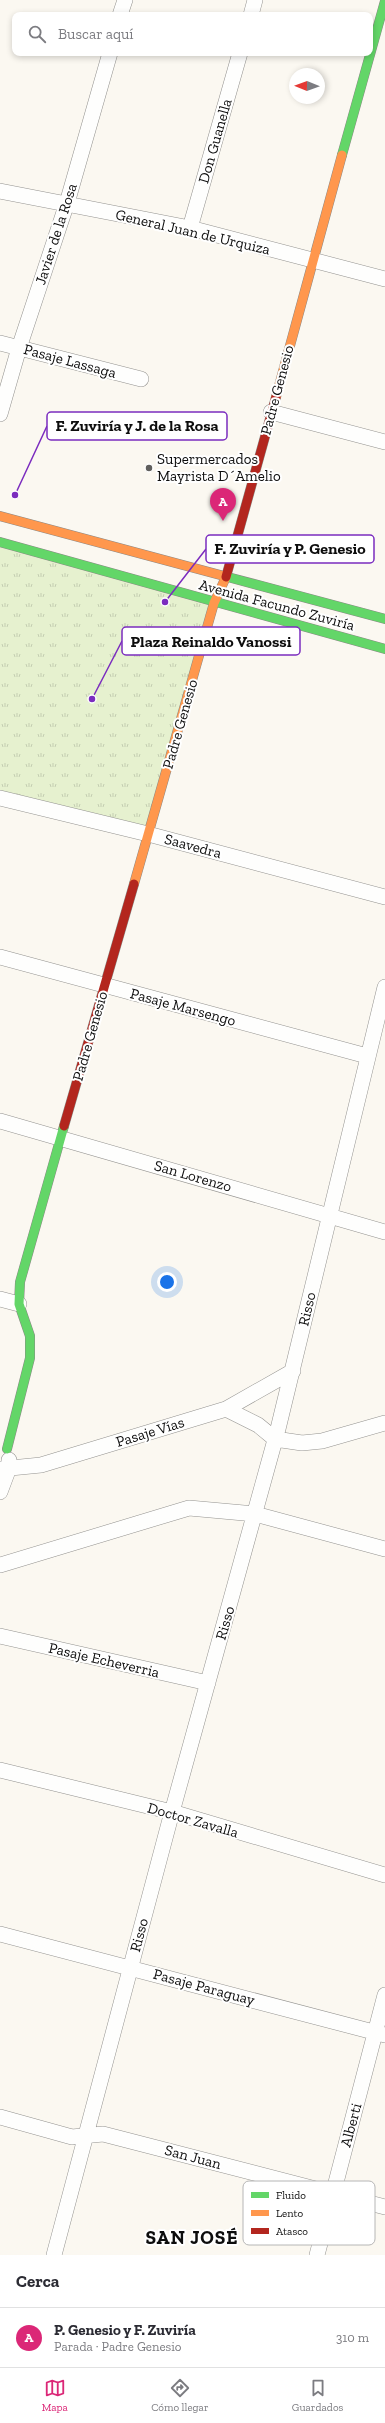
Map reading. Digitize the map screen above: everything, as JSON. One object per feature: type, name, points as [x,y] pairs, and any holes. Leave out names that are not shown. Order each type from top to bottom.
[{"type":"street","points":[[121,12],[125,0]]},
{"type":"street","points":[[252,12],[255,0]]},
{"type":"street","name":"Padre Genesio","points":[[373,44],[385,1]]},
{"type":"street","name":"Javier de la Rosa","points":[[0,414],[19,348],[67,203],[109,56]]},
{"type":"street","name":"Don Guanella","points":[[190,228],[239,56]]},
{"type":"street","name":"Padre Genesio","points":[[4,1448],[30,1358],[30,1336],[18,1304],[20,1282],[214,602],[226,576],[370,56]]},
{"type":"street","name":"General Juan de Urquiza","points":[[0,191],[190,228],[385,279]]},
{"type":"street","name":"Pasaje Lassaga","points":[[0,343],[141,379]]},
{"type":"street","points":[[271,412],[385,442]]},
{"type":"street","name":"Avenida Facundo Zuviría","points":[[0,516],[385,619]]},
{"type":"street","name":"Avenida Facundo Zuviría","points":[[0,542],[385,649]]},
{"type":"street","name":"Saavedra","points":[[0,798],[148,834],[385,897]]},
{"type":"street","name":"Pasaje Marsengo","points":[[0,957],[367,1056]]},
{"type":"street","name":"Risso","points":[[54,2255],[87,2136],[172,1812],[293,1371],[367,1056],[385,987]]},
{"type":"street","name":"San Lorenzo","points":[[0,1121],[330,1214],[385,1232]]},
{"type":"street","points":[[0,1299],[18,1304]]},
{"type":"street","name":"Pasaje Vías","points":[[5,1468],[41,1465],[226,1409],[293,1371]]},
{"type":"street","points":[[226,1409],[258,1426],[275,1439],[302,1443],[322,1441],[385,1423]]},
{"type":"street","points":[[0,1492],[5,1468],[4,1448]]},
{"type":"street","points":[[0,1565],[189,1508],[255,1514],[385,1549]]},
{"type":"street","name":"Pasaje Echeverria","points":[[0,1636],[208,1683]]},
{"type":"street","name":"Doctor Zavalla","points":[[0,1770],[172,1812],[385,1876]]},
{"type":"street","name":"Pasaje Paraguay","points":[[0,1934],[131,1967],[380,2034]]},
{"type":"street","name":"Alberti","points":[[337,2181],[380,2034],[385,1995]]},
{"type":"street","name":"San Juan","points":[[0,2117],[72,2137],[103,2134],[283,2181]]},
{"type":"street","name":"San Juan","points":[[375,2204],[385,2207]]},
{"type":"street","name":"Alberti","points":[[317,2255],[320,2245]]},
{"type":"green space","points":[[0,546],[212,604],[147,831],[0,795]]},
{"type":"traffic: fast","points":[[373,44],[385,1]]},
{"type":"traffic: fast","points":[[342,155],[370,56]]},
{"type":"traffic: fast","points":[[0,542],[385,649]]},
{"type":"traffic: fast","points":[[224,576],[385,619]]},
{"type":"traffic: fast","points":[[7,1449],[30,1358],[30,1336],[19,1304],[20,1282],[64,1126]]},
{"type":"traffic: slow","points":[[276,397],[342,155]]},
{"type":"traffic: slow","points":[[0,516],[224,576]]},
{"type":"traffic: slow","points":[[134,884],[214,603],[226,577]]},
{"type":"traffic: jam","points":[[226,577],[276,397]]},
{"type":"traffic: jam","points":[[64,1126],[134,884]]},
{"type":"place","name":"Supermercados Mayrista D´Amelio","points":[[149,468]]},
{"type":"place","name":"F. Zuviría y J. de la Rosa","points":[[15,495]]},
{"type":"place","name":"P. Genesio y F. Zuviría","points":[[223,521]]},
{"type":"place","name":"F. Zuviría y P. Genesio","points":[[165,602]]},
{"type":"place","name":"Plaza Reinaldo Vanossi","points":[[92,699]]},
{"type":"district","name":"SAN JOSÉ","points":[[192,2237]]}]
